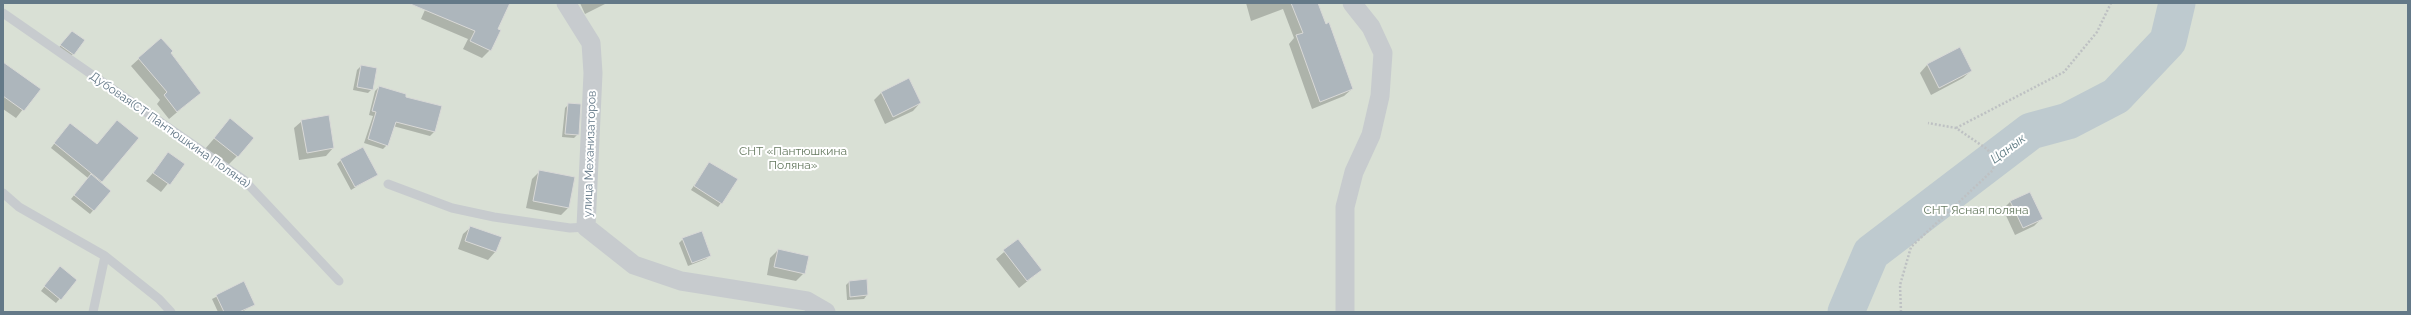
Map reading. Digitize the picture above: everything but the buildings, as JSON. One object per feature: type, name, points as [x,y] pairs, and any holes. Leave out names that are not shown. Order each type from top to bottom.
[{"type":"street","points":[[1345,312],[1345,207],[1354,172],[1371,135],[1380,96],[1383,60],[1383,53],[1371,26],[1352,3]]},
{"type":"street","name":"улица Механизаторов","points":[[571,10],[591,43],[593,73],[586,227],[634,265],[681,281],[807,301],[826,312]]},
{"type":"lane","name":"Дубовая(СТ Пантюшкина Поляна)","points":[[3,13],[244,180],[339,281]]},
{"type":"lane","points":[[388,184],[459,210],[562,226],[586,227]]},
{"type":"lane","points":[[3,193],[19,207],[105,256],[159,299],[170,312]]},
{"type":"lane","points":[[93,312],[105,256]]},
{"type":"path","points":[[1956,128],[2064,72],[2097,32],[2111,3]]},
{"type":"path","points":[[1901,312],[1900,285],[1911,247],[1994,170],[1995,159],[1986,149],[1956,128],[1928,124]]},
{"type":"green space","points":[[3,3],[2408,3],[2408,312],[3,312]]},
{"type":"waterway","name":"Цанык","points":[[1846,312],[1871,253],[2031,131],[2068,121],[2116,96],[2168,41],[2177,3]]},
{"type":"park label","name":"СНТ «Пантюшкина Поляна»","points":[[793,158]]},
{"type":"park label","name":"СНТ Ясная поляна","points":[[1976,210]]}]
